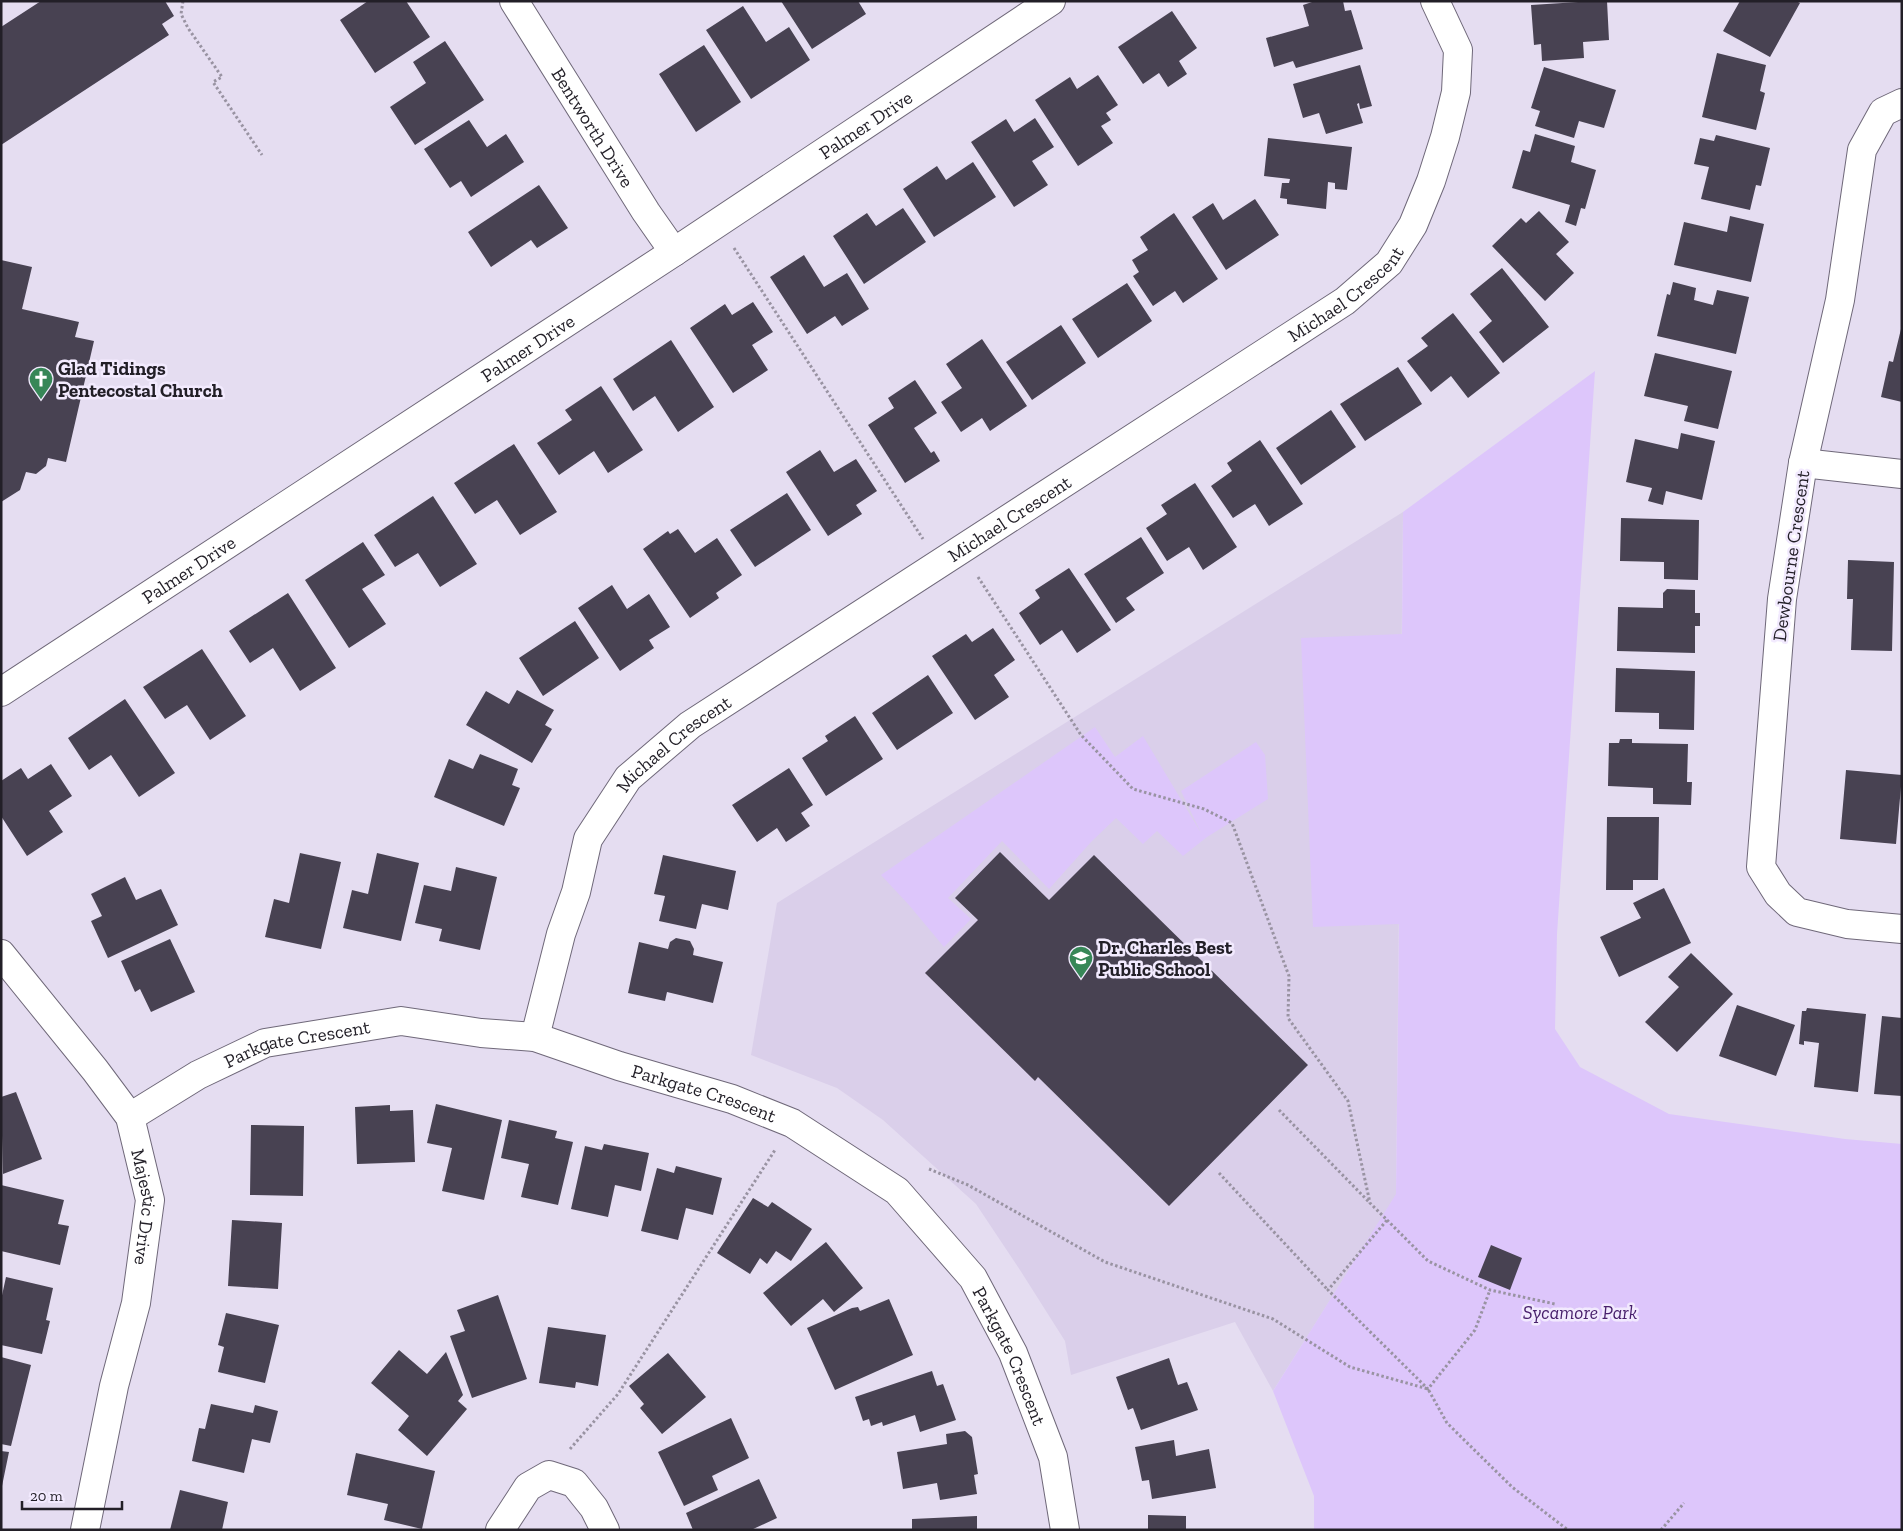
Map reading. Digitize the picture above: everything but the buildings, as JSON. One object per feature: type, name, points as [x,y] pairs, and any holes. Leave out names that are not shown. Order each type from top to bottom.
[{"type":"street","name":"Bentworth Drive","points":[[514,1],[646,212],[674,252]]},
{"type":"street","name":"Palmer Drive","points":[[1,692],[674,252],[1051,1]]},
{"type":"street","name":"Michael Crescent","points":[[535,1036],[561,934],[576,892],[588,839],[628,778],[690,725],[1345,301],[1389,263],[1413,225],[1431,181],[1445,137],[1456,92],[1458,50],[1434,1]]},
{"type":"street","name":"Dewbourne Crescent","points":[[1902,103],[1883,112],[1862,150],[1840,300],[1803,463],[1782,599],[1761,867],[1778,894],[1797,912],[1847,924],[1902,929]]},
{"type":"street","points":[[1803,463],[1902,474]]},
{"type":"street","name":"Majestic Drive","points":[[1,954],[95,1070],[130,1117],[150,1200],[136,1303],[114,1386],[85,1530]]},
{"type":"street","name":"Parkgate Crescent","points":[[130,1117],[198,1074],[265,1043],[401,1021],[481,1033],[535,1036],[618,1066],[732,1099],[792,1123],[896,1191],[973,1278],[1013,1353],[1053,1456],[1065,1530]]},
{"type":"street","points":[[500,1530],[528,1487],[549,1474],[574,1483],[594,1508],[604,1530]]},
{"type":"path","points":[[183,1],[182,14],[188,28],[222,76],[213,82],[262,155]]},
{"type":"path","points":[[717,223],[949,556],[1081,735],[1133,789],[1204,809],[1232,824],[1289,976],[1288,1018],[1348,1101],[1370,1203]]},
{"type":"path","points":[[1279,1110],[1428,1261],[1490,1290],[1555,1304]]},
{"type":"path","points":[[549,1474],[618,1394],[792,1123]]},
{"type":"path","points":[[929,1169],[968,1186],[1105,1262],[1273,1319],[1350,1367],[1428,1389]]},
{"type":"path","points":[[1219,1173],[1328,1290],[1428,1389],[1447,1423],[1512,1486],[1568,1530]]},
{"type":"path","points":[[1328,1290],[1387,1220]]},
{"type":"path","points":[[1428,1389],[1475,1330],[1490,1290]]},
{"type":"path","points":[[1661,1530],[1684,1503]]},
{"type":"shaded area","name":"Dr. Charles Best Public School","points":[[1403,512],[1396,1195],[1273,1391],[1235,1322],[1071,1375],[1065,1341],[976,1204],[883,1120],[837,1088],[751,1055],[777,903]]},
{"type":"green space","name":"Sycamore Park","points":[[1595,371],[1557,934],[1555,1029],[1580,1067],[1669,1114],[1845,1139],[1902,1144],[1902,1530],[1314,1530],[1314,1496],[1273,1391],[1396,1194],[1399,924],[1313,927],[1301,638],[1402,634],[1403,512]]},
{"type":"green space","points":[[1095,727],[1115,757],[1143,736],[1201,833],[1181,791],[1256,742],[1265,755],[1268,799],[1207,837],[1183,856],[1157,831],[1143,844],[1116,818],[1091,842],[1049,889],[1002,841],[948,898],[971,919],[944,947],[881,875]]},
{"type":"place","name":"Glad Tidings Pentecostal Church","points":[[41,400]]},
{"type":"place","name":"Dr. Charles Best Public School","points":[[1081,979]]}]
